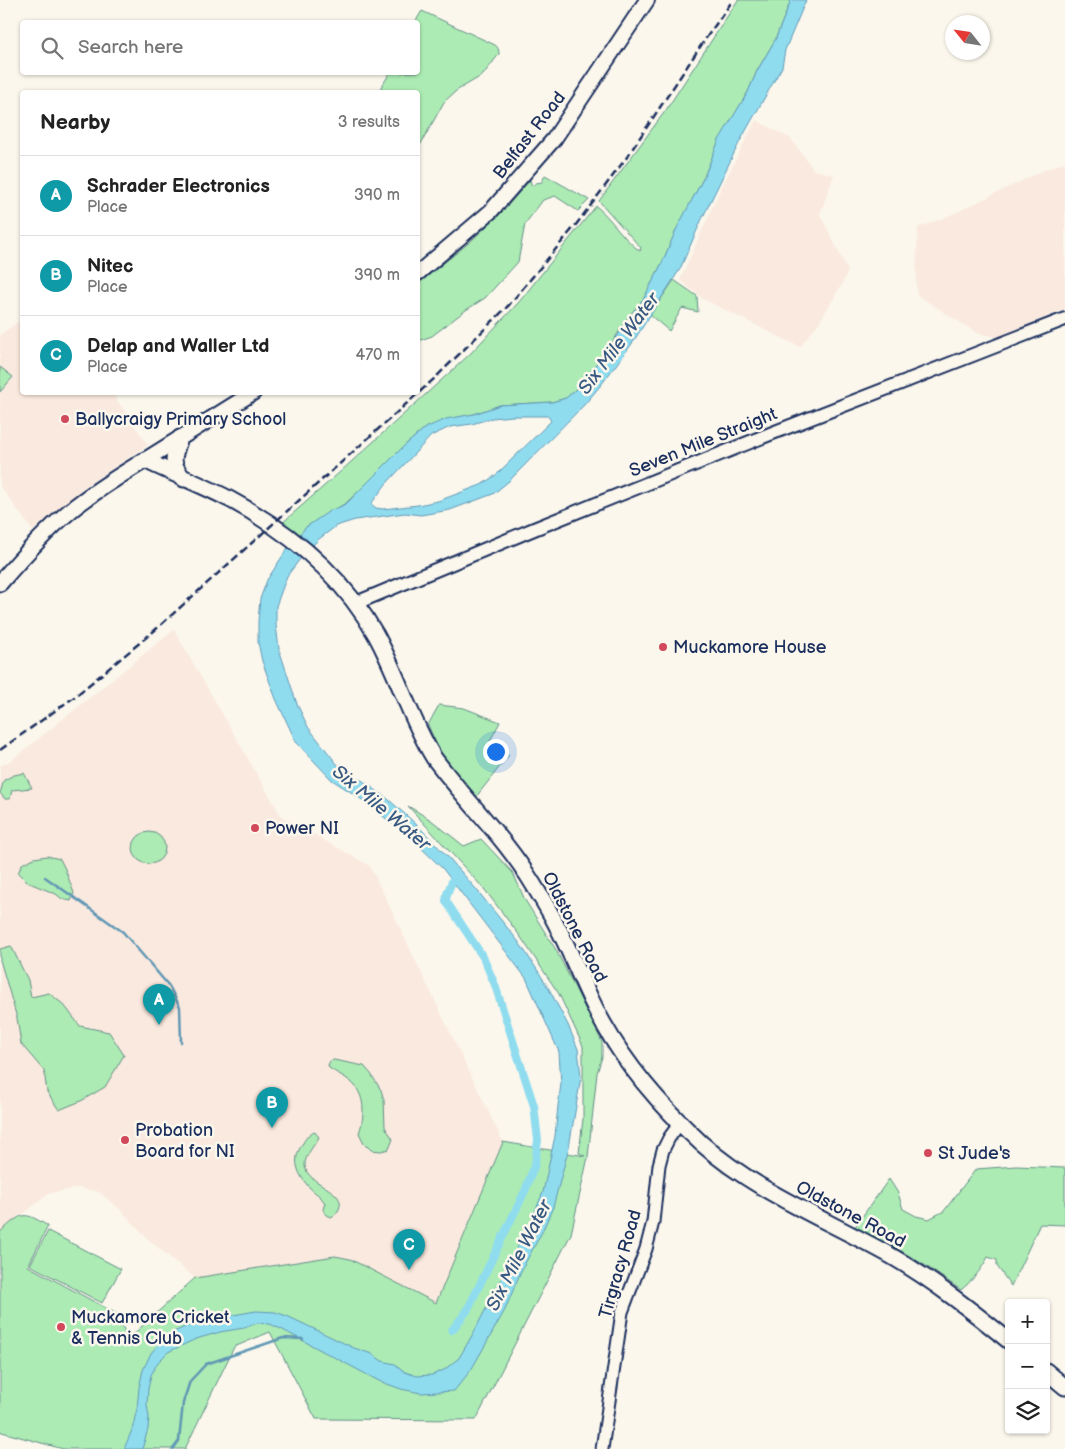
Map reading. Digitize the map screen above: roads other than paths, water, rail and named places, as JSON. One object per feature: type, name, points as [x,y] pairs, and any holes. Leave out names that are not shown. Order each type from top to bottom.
[{"type":"highway","points":[[180,438],[173,458],[177,471],[184,479]]},
{"type":"highway","name":"Oldstone Road","points":[[144,460],[230,500],[283,534],[315,558],[356,603],[377,637],[424,741],[434,758],[519,862],[556,924],[593,1003],[615,1043],[645,1084],[680,1123],[716,1155],[742,1174],[792,1205],[893,1257],[954,1297],[1005,1337]]},
{"type":"highway","points":[[0,583],[46,533],[70,511],[90,495],[144,460]]},
{"type":"highway","points":[[1050,1374],[1065,1387]]},
{"type":"main road","name":"Belfast Road","points":[[420,271],[491,211],[554,139],[647,0]]},
{"type":"main road","name":"Seven Mile Straight","points":[[356,603],[770,434],[1065,319]]},
{"type":"main road","points":[[144,460],[249,395]]},
{"type":"street","name":"Tirgracy Road","points":[[602,1449],[622,1312],[646,1249],[653,1222],[659,1165],[669,1138],[680,1123]]},
{"type":"water","name":"Six Mile Water","points":[[791,0],[806,0],[785,50],[782,67],[740,141],[680,269],[631,345],[584,405],[509,481],[493,494],[450,510],[421,515],[405,513],[355,520],[336,526],[303,555],[287,576],[276,606],[279,649],[297,704],[308,727],[337,764],[347,773],[363,781],[388,799],[449,858],[518,941],[549,989],[568,1025],[578,1049],[581,1077],[569,1147],[553,1207],[542,1232],[521,1271],[505,1310],[471,1370],[454,1391],[421,1393],[401,1389],[379,1381],[281,1329],[270,1324],[257,1323],[244,1328],[196,1339],[168,1352],[158,1362],[151,1375],[147,1405],[148,1429],[142,1449],[124,1449],[132,1430],[143,1370],[151,1353],[167,1335],[185,1327],[216,1318],[256,1311],[275,1312],[354,1348],[372,1354],[382,1361],[395,1364],[405,1372],[417,1376],[432,1375],[444,1370],[459,1358],[533,1217],[543,1192],[555,1136],[561,1084],[559,1052],[526,978],[443,869],[412,839],[357,796],[332,780],[296,742],[276,699],[262,661],[258,642],[260,599],[267,580],[289,546],[306,527],[331,510],[348,502],[403,447],[425,428],[446,419],[474,414],[500,405],[552,402],[566,398],[575,390],[607,351],[644,298],[676,230],[704,177],[719,140],[748,92],[757,71],[775,40]],"holes":[[[548,416],[551,421],[496,475],[481,485],[438,501],[418,505],[383,509],[376,508],[371,504],[386,484],[431,436],[450,427],[472,424],[492,418]]]},
{"type":"waterway","name":"Six Mile Water","points":[[452,1330],[467,1311],[525,1191],[535,1164],[538,1140],[534,1106],[495,985],[483,957],[446,901],[455,874]]},
{"type":"waterway","points":[[45,877],[123,932],[169,986],[180,1007],[181,1042]]},
{"type":"waterway","points":[[173,1449],[179,1441],[183,1403],[190,1381],[206,1364],[283,1338],[303,1339]]},
{"type":"railway","points":[[420,392],[509,305],[575,226],[627,157],[733,0]]},
{"type":"railway","points":[[0,750],[73,698],[154,631],[416,395]]},
{"type":"place","name":"Ballycraigy Primary School","points":[[65,419]]},
{"type":"place","name":"Muckamore House","points":[[663,647]]},
{"type":"place","name":"Power NI","points":[[255,828]]},
{"type":"place","name":"Schrader Electronics","points":[[159,1025]]},
{"type":"place","name":"Nitec","points":[[272,1128]]},
{"type":"place","name":"Probation Board for NI","points":[[125,1140]]},
{"type":"place","name":"St Jude's","points":[[928,1153]]},
{"type":"place","name":"Delap and Waller Ltd","points":[[409,1270]]},
{"type":"place","name":"Muckamore Cricket & Tennis Club","points":[[61,1327]]}]
